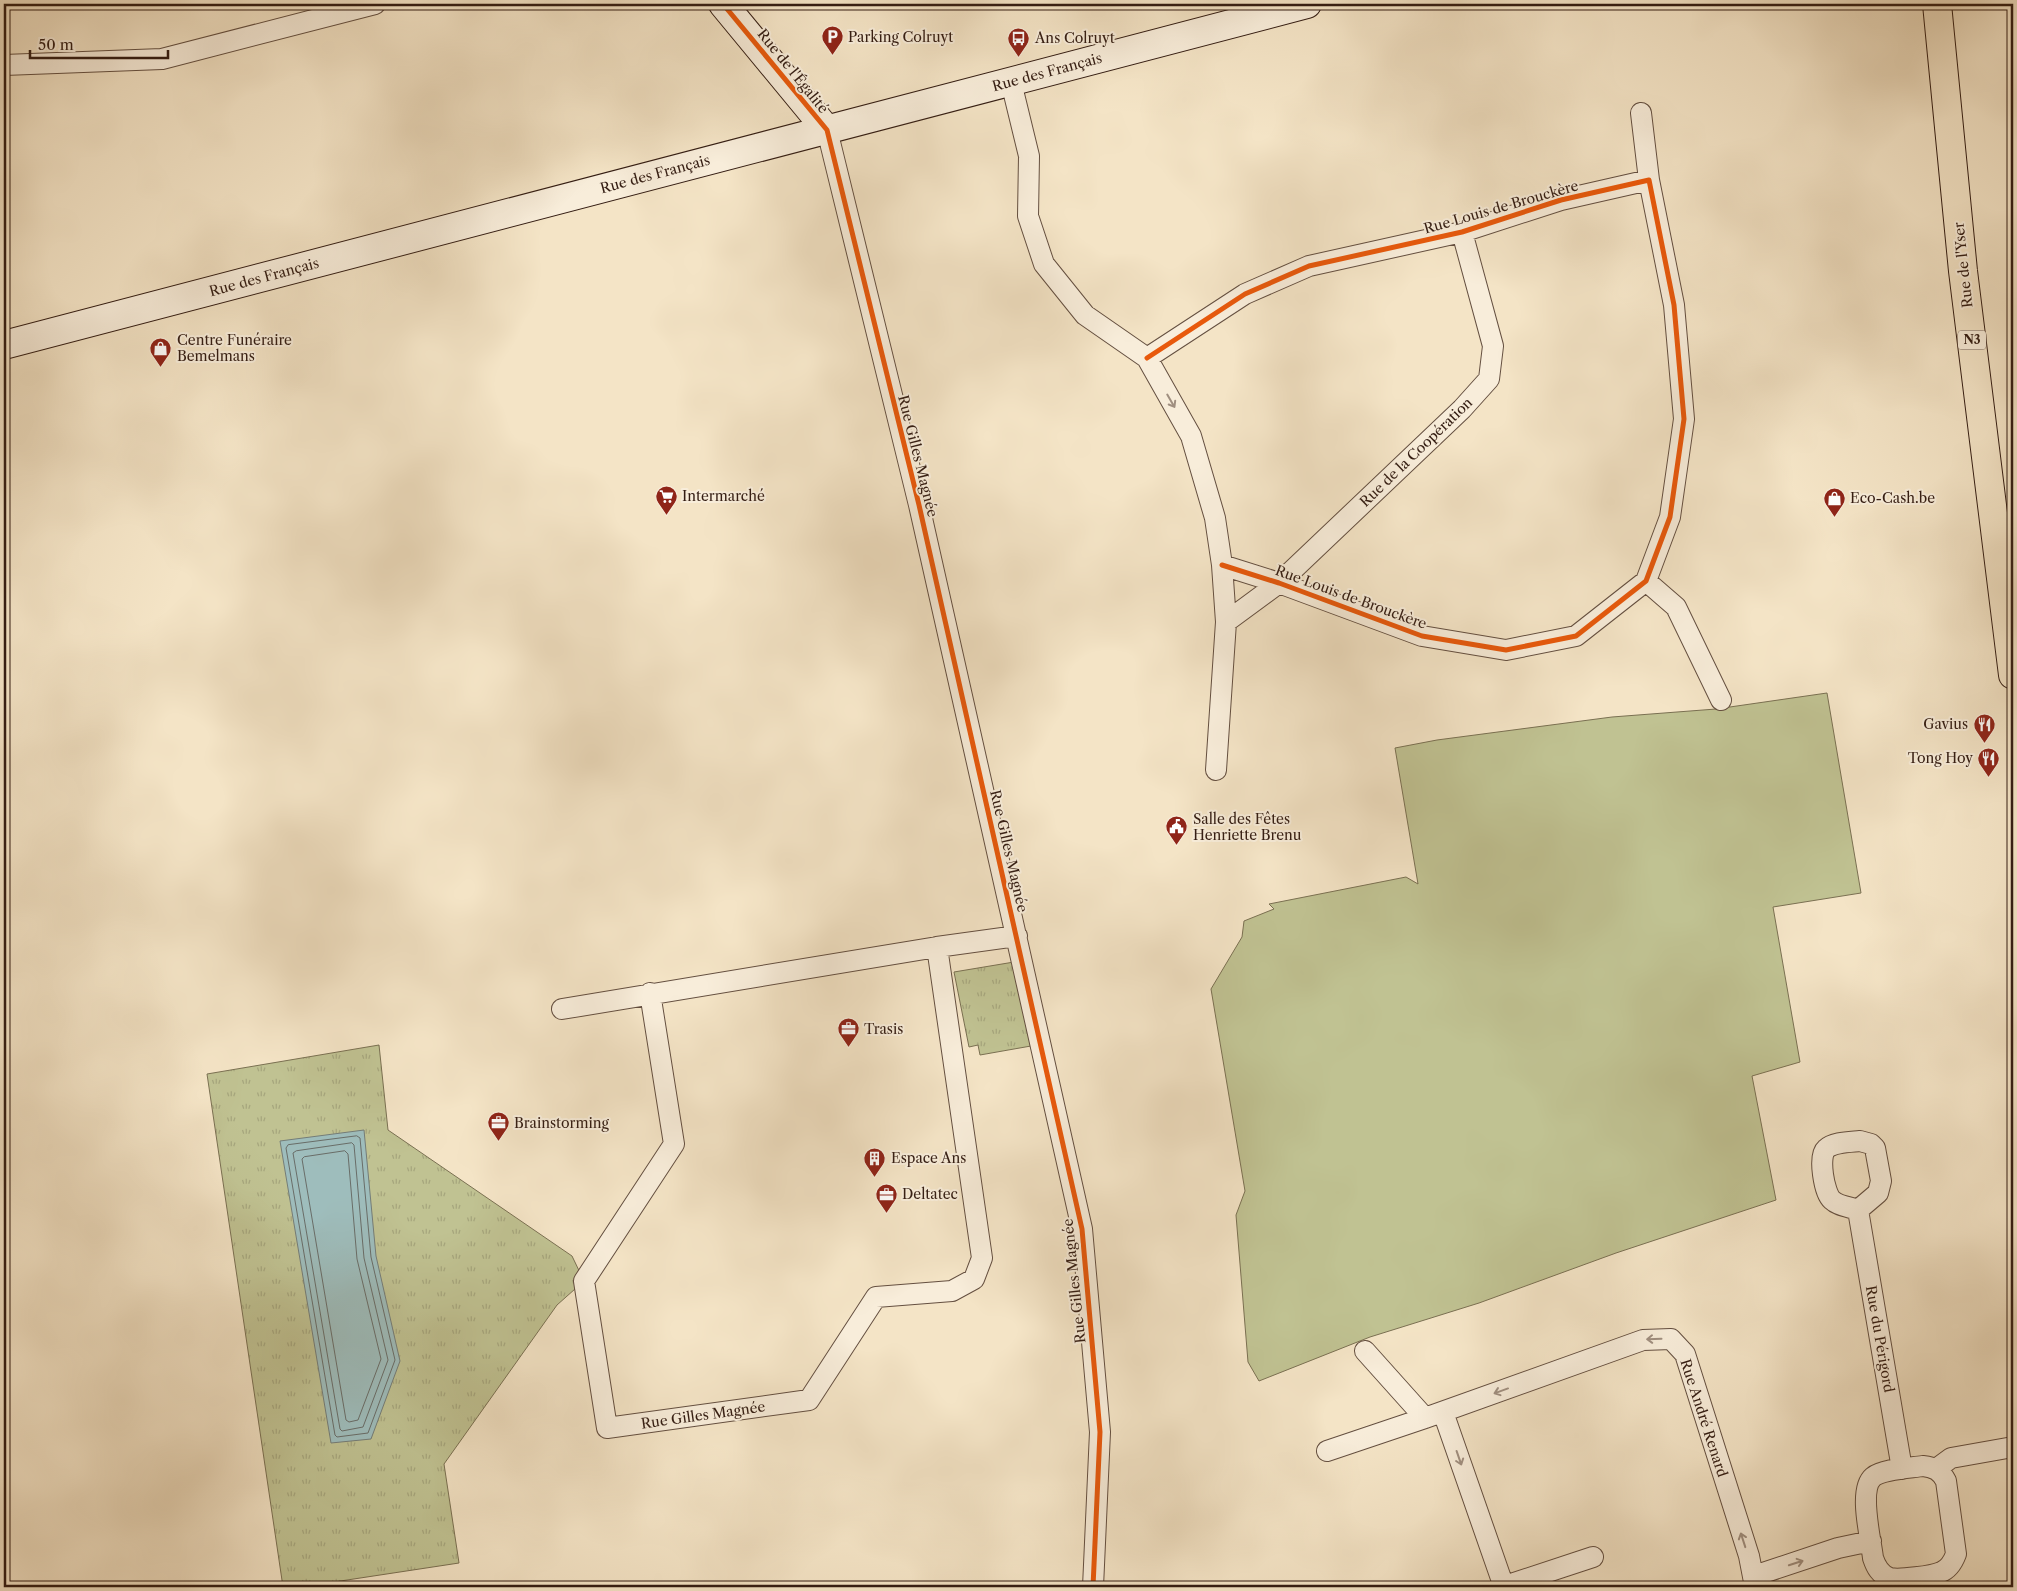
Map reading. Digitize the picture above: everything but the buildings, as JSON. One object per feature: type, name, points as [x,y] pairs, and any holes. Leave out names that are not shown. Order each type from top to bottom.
[{"type":"main road","name":"Rue de l'Égalité","points":[[723,4],[827,130]]},
{"type":"main road","name":"Rue des Français","points":[[4,345],[1307,4]]},
{"type":"main road","name":"Rue de l'Yser","points":[[1937,4],[1963,271],[2013,675]]},
{"type":"street","points":[[4,65],[162,59],[375,4]]},
{"type":"street","points":[[1011,82],[1029,156],[1028,216],[1044,264],[1085,316],[1147,358],[1191,436],[1215,518],[1222,565],[1226,622],[1216,770]]},
{"type":"street","points":[[1641,113],[1649,180],[1674,305],[1684,419],[1670,517],[1646,582],[1676,607],[1721,700]]},
{"type":"street","name":"Rue Gilles Magnée","points":[[827,130],[921,514],[1082,1229],[1100,1432],[1093,1587]]},
{"type":"street","name":"Rue Louis de Brouckère","points":[[1147,358],[1245,294],[1309,266],[1462,232],[1561,200],[1649,180]]},
{"type":"street","name":"Rue de la Coopération","points":[[1226,622],[1279,583],[1462,409],[1489,379],[1493,346],[1462,232]]},
{"type":"street","name":"Rue Louis de Brouckère","points":[[1222,565],[1279,583],[1422,636],[1506,650],[1576,636],[1646,582]]},
{"type":"street","points":[[562,1009],[650,993],[1017,936]]},
{"type":"street","name":"Rue Gilles Magnée","points":[[650,993],[674,1144],[584,1281],[607,1428],[809,1400],[876,1297],[952,1291],[974,1279],[982,1258],[937,947]]},
{"type":"street","name":"Rue du Périgord","points":[[1858,1210],[1902,1469]]},
{"type":"street","name":"Rue André Renard","points":[[1327,1451],[1643,1340],[1670,1339],[1686,1354],[1755,1582]]},
{"type":"street","points":[[1365,1351],[1434,1415],[1503,1587],[1593,1558]]},
{"type":"street","points":[[1936,1470],[1951,1458],[2013,1447]]},
{"type":"street","points":[[1923,1466],[1936,1470],[1943,1475],[1946,1481],[1956,1554],[1953,1562],[1948,1568],[1935,1574],[1889,1578],[1881,1573],[1876,1566],[1866,1504],[1868,1484],[1873,1477],[1880,1473],[1923,1466]]},
{"type":"street","points":[[1755,1582],[1838,1548],[1871,1541]]},
{"type":"green space","points":[[1827,693],[1861,893],[1773,907],[1800,1062],[1752,1076],[1776,1200],[1616,1253],[1479,1303],[1370,1337],[1259,1381],[1248,1362],[1236,1215],[1245,1191],[1211,989],[1242,937],[1244,921],[1274,909],[1269,904],[1406,877],[1418,884],[1395,748],[1437,740],[1612,717],[1716,709]]},
{"type":"green space","points":[[1014,962],[1031,1046],[980,1055],[978,1045],[969,1047],[954,972]]},
{"type":"green space","points":[[379,1045],[388,1130],[572,1256],[584,1281],[557,1305],[444,1464],[459,1563],[301,1587],[283,1587],[207,1074]]},
{"type":"water","points":[[364,1130],[376,1256],[400,1361],[371,1439],[331,1443],[280,1141]]},
{"type":"cycle path","points":[[723,4],[827,130],[919,505],[1082,1229],[1100,1432],[1093,1587]]},
{"type":"cycle path","points":[[1147,358],[1245,294],[1309,266],[1462,232],[1561,200],[1649,180],[1674,305],[1684,419],[1670,517],[1646,581],[1576,636],[1506,650],[1422,636],[1279,583],[1222,565]]},
{"type":"place","name":"Parking Colruyt","points":[[832,56]]},
{"type":"place","name":"Ans Colruyt","points":[[1019,57]]},
{"type":"place","name":"Centre Funéraire Bemelmans","points":[[161,367]]},
{"type":"place","name":"Intermarché","points":[[666,515]]},
{"type":"place","name":"Eco-Cash.be","points":[[1834,517]]},
{"type":"place","name":"Gavius","points":[[1984,743]]},
{"type":"place","name":"Tong Hoy","points":[[1989,777]]},
{"type":"place","name":"Salle des Fêtes Henriette Brenu","points":[[1177,846]]},
{"type":"place","name":"Trasis","points":[[848,1048]]},
{"type":"place","name":"Brainstorming","points":[[498,1142]]},
{"type":"place","name":"Espace Ans","points":[[875,1177]]},
{"type":"place","name":"Deltatec","points":[[886,1213]]}]
